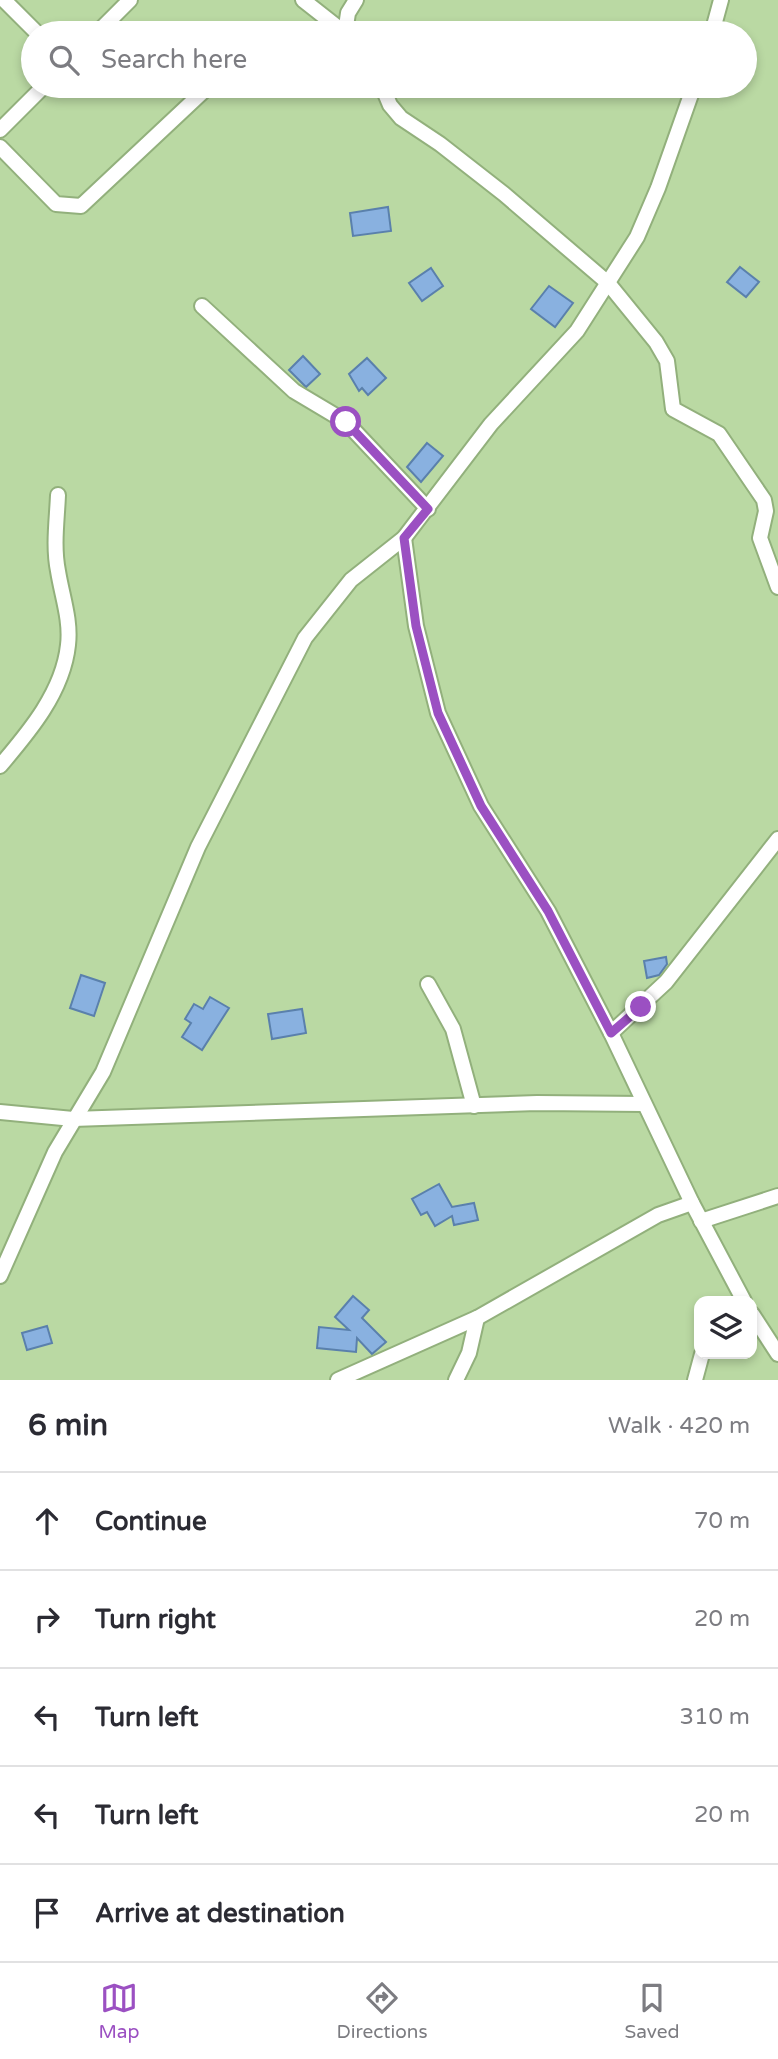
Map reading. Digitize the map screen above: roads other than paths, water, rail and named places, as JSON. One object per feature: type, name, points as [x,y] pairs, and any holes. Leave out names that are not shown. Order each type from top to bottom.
[{"type":"street","points":[[4,0],[25,21]]},
{"type":"street","points":[[109,21],[130,0]]},
{"type":"street","points":[[303,0],[330,21]]},
{"type":"street","points":[[347,21],[348,13],[356,0]]},
{"type":"street","points":[[716,21],[722,0]]},
{"type":"street","points":[[0,130],[32,98]]},
{"type":"street","points":[[0,147],[56,204],[81,206],[196,98]]},
{"type":"street","points":[[387,98],[401,118],[418,127],[504,194],[608,283],[656,342],[667,361],[673,409],[719,434],[764,500],[766,512],[760,538],[778,587]]},
{"type":"street","points":[[0,1276],[24,1218],[73,1119],[103,1072],[198,847],[305,638],[330,602],[351,580],[404,538],[491,425],[576,331],[637,237],[653,201],[690,98]]},
{"type":"street","points":[[202,306],[294,391],[346,422],[428,509]]},
{"type":"street","points":[[0,766],[25,736],[56,687],[68,645],[68,621],[55,552],[58,495]]},
{"type":"street","points":[[404,538],[416,626],[438,713],[481,806],[548,911],[611,1033],[738,1296]]},
{"type":"street","points":[[611,1033],[666,982],[778,839]]},
{"type":"street","points":[[428,984],[453,1029],[474,1106]]},
{"type":"street","points":[[0,1112],[73,1119],[474,1106],[645,1104]]},
{"type":"street","points":[[701,1221],[778,1196]]},
{"type":"street","points":[[338,1380],[477,1318],[659,1215],[692,1203]]},
{"type":"street","points":[[456,1380],[469,1353],[477,1318]]},
{"type":"street","points":[[757,1322],[778,1354]]},
{"type":"street","points":[[695,1380],[701,1359]]}]
